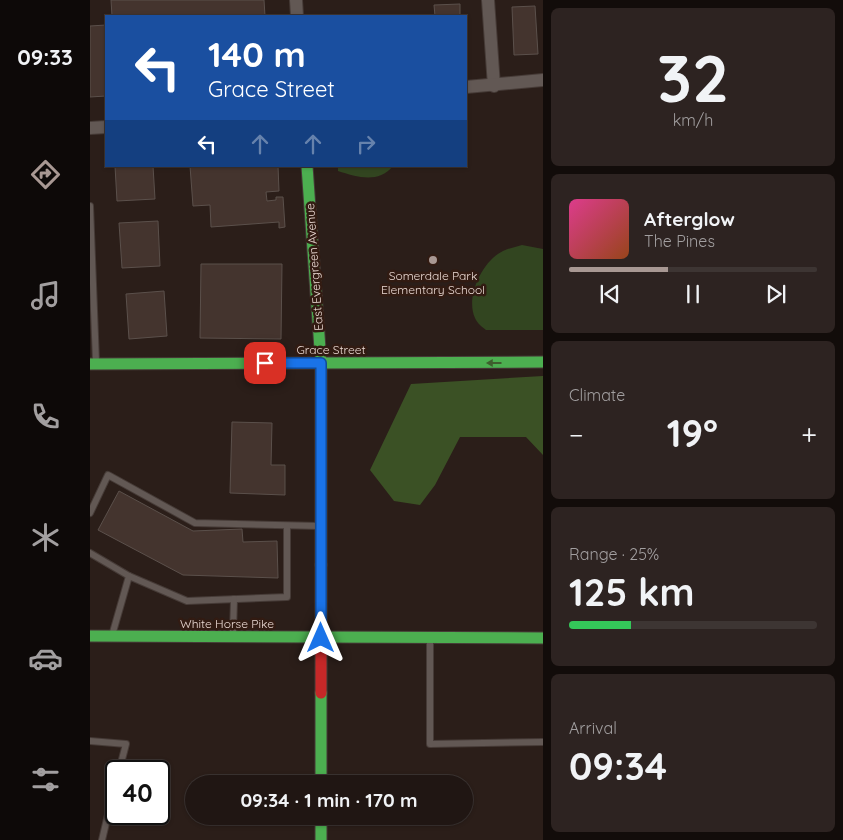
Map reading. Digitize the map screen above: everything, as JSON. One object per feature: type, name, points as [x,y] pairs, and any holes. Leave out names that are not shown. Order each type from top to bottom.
[{"type":"main road","name":"East Evergreen Avenue","points":[[307,167],[321,363],[321,775]]},
{"type":"main road","name":"Grace Street","points":[[93,364],[543,362]]},
{"type":"main road","name":"White Horse Pike","points":[[90,636],[543,638]]},
{"type":"main road","points":[[321,825],[321,840]]},
{"type":"street","points":[[296,0],[297,15]]},
{"type":"street","points":[[488,0],[494,86]]},
{"type":"street","points":[[467,87],[494,86],[543,80]]},
{"type":"street","points":[[90,128],[105,126]]},
{"type":"lane","points":[[90,206],[93,364]]},
{"type":"lane","points":[[90,512],[108,476],[195,523],[322,526]]},
{"type":"lane","points":[[90,553],[129,576],[187,601],[287,597],[287,526]]},
{"type":"lane","points":[[112,636],[129,576]]},
{"type":"lane","points":[[233,637],[234,599]]},
{"type":"lane","points":[[430,638],[430,744],[543,742]]},
{"type":"lane","points":[[90,741],[126,744],[122,760]]},
{"type":"lane","points":[[102,840],[106,825]]},
{"type":"green space","points":[[338,167],[392,167],[381,175],[367,178],[338,171]]},
{"type":"green space","points":[[522,245],[543,249],[543,330],[486,330],[477,322],[473,309],[472,300],[478,280],[489,262],[496,256],[505,250]]},
{"type":"green space","points":[[543,376],[543,455],[526,437],[460,437],[435,485],[420,505],[394,501],[370,470],[411,384]]},
{"type":"building","points":[[111,0],[264,0],[265,15],[112,15]]},
{"type":"building","points":[[460,4],[460,15],[435,15],[434,5]]},
{"type":"building","points":[[535,6],[538,54],[514,55],[512,7]]},
{"type":"building","points":[[105,25],[105,96],[90,97],[90,26]]},
{"type":"building","points":[[115,167],[153,167],[155,199],[117,201]]},
{"type":"building","points":[[190,167],[278,167],[279,191],[266,192],[267,201],[276,200],[276,197],[283,197],[285,227],[279,228],[279,222],[211,227],[210,205],[193,206]]},
{"type":"building","points":[[158,221],[160,266],[122,268],[119,223]]},
{"type":"building","points":[[201,264],[282,264],[281,339],[200,338]]},
{"type":"building","points":[[164,291],[167,336],[129,339],[126,294]]},
{"type":"building","points":[[232,422],[272,423],[271,465],[285,465],[285,495],[230,493]]},
{"type":"building","points":[[119,491],[193,531],[242,529],[243,542],[277,541],[278,578],[183,575],[98,530]]},
{"type":"traffic: fast","points":[[307,167],[321,363],[321,565]]},
{"type":"traffic: fast","points":[[90,364],[543,362]]},
{"type":"traffic: fast","points":[[90,636],[543,638]]},
{"type":"traffic: fast","points":[[321,693],[321,775]]},
{"type":"traffic: fast","points":[[321,825],[321,840]]},
{"type":"traffic: jam","points":[[321,565],[321,693]]},
{"type":"place","name":"Somerdale Park Elementary School","points":[[433,260]]},
{"type":"route","points":[[265,363],[321,363],[321,638]]}]
